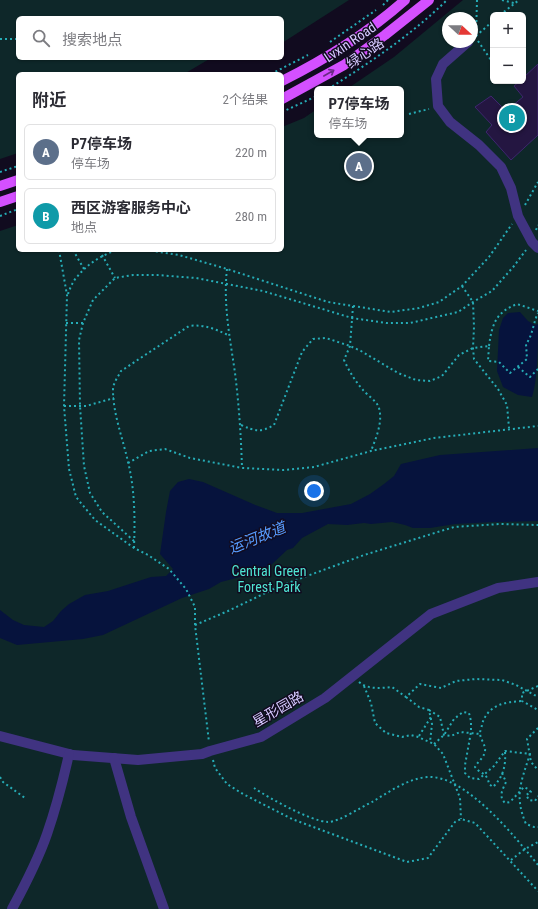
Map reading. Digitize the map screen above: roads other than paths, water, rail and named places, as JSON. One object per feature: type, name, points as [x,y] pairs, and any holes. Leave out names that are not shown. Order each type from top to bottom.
[{"type":"main road","name":"Lvxin Road","points":[[284,80],[307,69],[348,44],[392,12],[405,0]]},
{"type":"main road","name":"Lvxin Road","points":[[284,97],[344,65],[385,36],[429,0]]},
{"type":"main road","points":[[0,186],[16,181]]},
{"type":"main road","points":[[0,202],[16,197]]},
{"type":"street","points":[[462,48],[443,64],[436,79],[438,106],[450,122],[479,145],[501,167],[511,188],[518,216],[535,245]]},
{"type":"street","name":"星形园路","points":[[0,736],[69,754],[138,760],[210,752],[261,737],[325,698],[431,614],[498,588],[538,582]]},
{"type":"street","points":[[12,909],[27,880],[47,834],[61,791],[69,754]]},
{"type":"street","points":[[114,758],[131,817],[164,909]]},
{"type":"water","points":[[520,312],[528,321],[535,325],[538,324],[537,372],[532,397],[518,395],[503,387],[497,371],[499,330],[503,318],[508,313]]},
{"type":"water","name":"运河故道","points":[[538,448],[538,521],[455,524],[430,528],[413,528],[392,522],[347,525],[328,524],[302,538],[293,548],[287,550],[269,567],[248,575],[221,582],[209,589],[182,598],[103,635],[83,639],[17,645],[0,638],[0,610],[13,620],[24,625],[44,627],[53,621],[69,604],[85,595],[108,591],[151,577],[166,576],[173,569],[160,554],[170,491],[178,482],[189,479],[203,482],[277,513],[302,513],[351,504],[370,494],[394,476],[401,464],[440,455]]},
{"type":"place","name":"西区游客服务中心","points":[[512,118]]},
{"type":"place","name":"P7停车场","points":[[359,166]]},
{"type":"park label","name":"Central Green Forest Park","points":[[269,580]]}]
